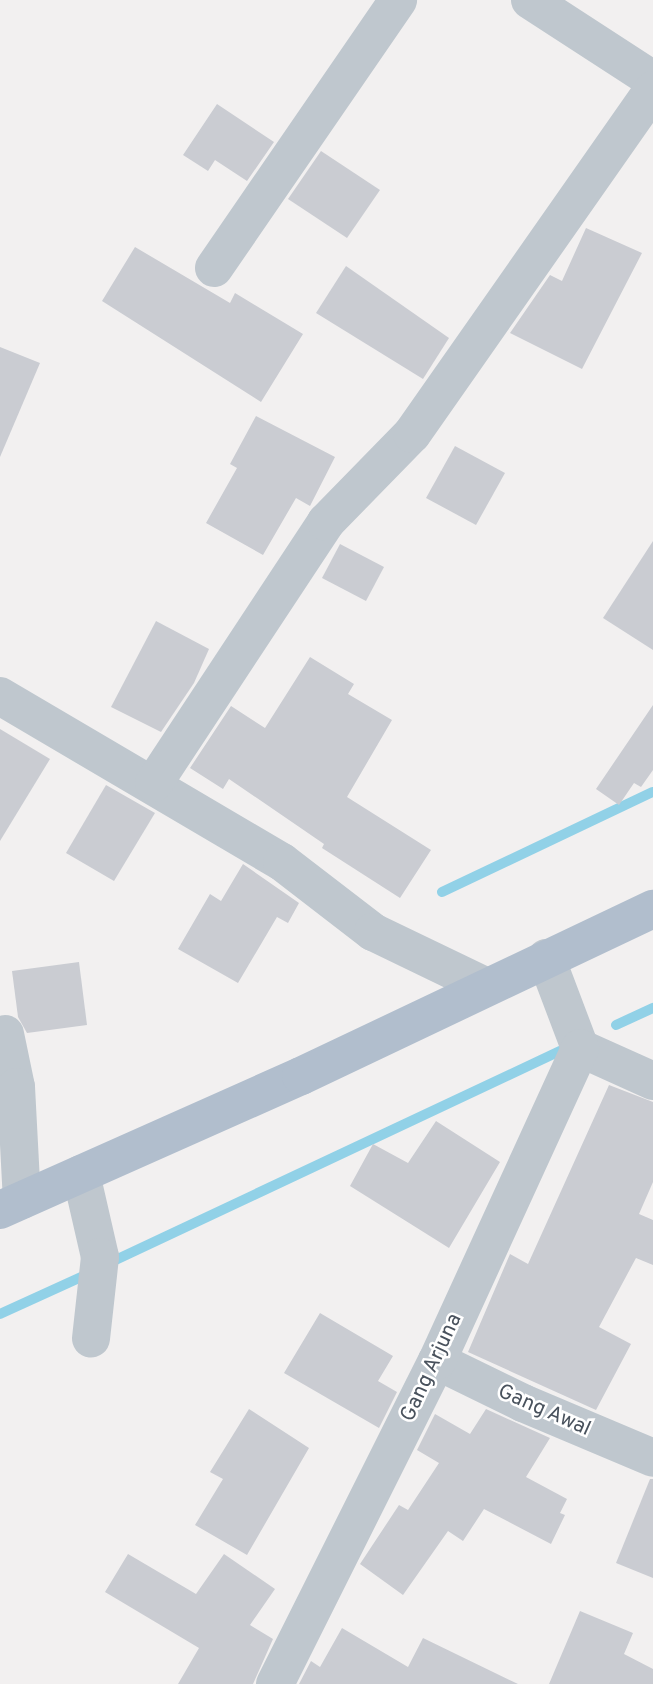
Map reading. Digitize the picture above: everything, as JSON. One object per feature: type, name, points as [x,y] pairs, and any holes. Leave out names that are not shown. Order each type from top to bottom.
[{"type":"main road","points":[[11,1205],[301,1076],[485,986],[653,909]]},
{"type":"street","points":[[214,268],[398,0]]},
{"type":"street","points":[[530,0],[653,80]]},
{"type":"street","points":[[154,783],[326,522],[412,434],[653,90]]},
{"type":"street","points":[[0,696],[154,783],[282,862],[373,932],[485,986]]},
{"type":"street","points":[[546,958],[580,1048],[653,1082]]},
{"type":"street","points":[[5,1034],[16,1087],[11,1205]]},
{"type":"street","name":"Gang Arjuna","points":[[275,1684],[437,1361],[580,1048]]},
{"type":"street","points":[[81,1174],[99,1272],[91,1339]]},
{"type":"street","name":"Gang Awal","points":[[437,1361],[523,1403],[653,1458]]},
{"type":"building","points":[[217,104],[274,142],[247,181],[215,160],[208,171],[183,155]]},
{"type":"building","points":[[321,151],[380,190],[347,238],[288,199]]},
{"type":"building","points":[[586,228],[642,253],[582,369],[510,333],[550,275],[562,281]]},
{"type":"building","points":[[135,247],[230,303],[235,293],[303,334],[261,402],[102,301]]},
{"type":"building","points":[[346,266],[449,338],[423,379],[316,313]]},
{"type":"building","points":[[0,347],[40,363],[0,457]]},
{"type":"building","points":[[256,416],[335,457],[310,506],[296,498],[263,555],[206,523],[237,468],[230,464]]},
{"type":"building","points":[[455,446],[505,473],[476,525],[426,498]]},
{"type":"building","points":[[653,541],[653,650],[603,618]]},
{"type":"building","points":[[340,544],[384,567],[366,601],[322,578]]},
{"type":"building","points":[[156,621],[209,649],[194,683],[161,732],[111,707]]},
{"type":"building","points":[[310,657],[354,684],[348,694],[392,720],[347,797],[431,850],[400,898],[322,848],[324,844],[229,779],[223,789],[190,768],[231,706],[265,728]]},
{"type":"building","points":[[653,705],[653,770],[641,787],[634,783],[619,805],[596,789]]},
{"type":"building","points":[[0,729],[50,759],[0,841]]},
{"type":"building","points":[[106,785],[155,813],[114,881],[66,853]]},
{"type":"building","points":[[243,864],[299,903],[288,923],[277,917],[238,983],[178,949],[210,894],[221,901]]},
{"type":"building","points":[[79,962],[87,1025],[27,1033],[18,1017],[12,971]]},
{"type":"building","points":[[609,1085],[653,1102],[653,1182],[639,1214],[653,1220],[653,1265],[636,1258],[599,1327],[631,1344],[596,1410],[468,1352],[510,1254],[528,1264]]},
{"type":"building","points":[[436,1121],[500,1162],[449,1248],[350,1186],[373,1144],[408,1163]]},
{"type":"building","points":[[320,1313],[393,1356],[378,1381],[397,1392],[379,1428],[284,1373]]},
{"type":"building","points":[[249,1409],[309,1448],[247,1555],[195,1525],[223,1479],[210,1472]]},
{"type":"building","points":[[486,1409],[550,1438],[526,1477],[567,1499],[560,1513],[565,1515],[551,1544],[484,1509],[463,1541],[448,1531],[403,1595],[360,1564],[399,1505],[408,1510],[439,1463],[417,1450],[435,1414],[470,1434]]},
{"type":"building","points":[[650,1479],[653,1479],[653,1578],[616,1563]]},
{"type":"building","points":[[128,1554],[196,1594],[224,1554],[275,1589],[250,1625],[273,1639],[253,1684],[178,1684],[199,1648],[105,1592]]},
{"type":"building","points":[[580,1611],[633,1633],[624,1654],[653,1669],[653,1684],[549,1684]]},
{"type":"building","points":[[342,1628],[408,1667],[423,1638],[518,1684],[299,1684],[311,1661],[320,1667]]},
{"type":"waterway","points":[[442,892],[653,792]]},
{"type":"waterway","points":[[616,1025],[653,1008]]},
{"type":"waterway","points":[[107,1264],[560,1051]]},
{"type":"waterway","points":[[0,1314],[90,1273]]}]
